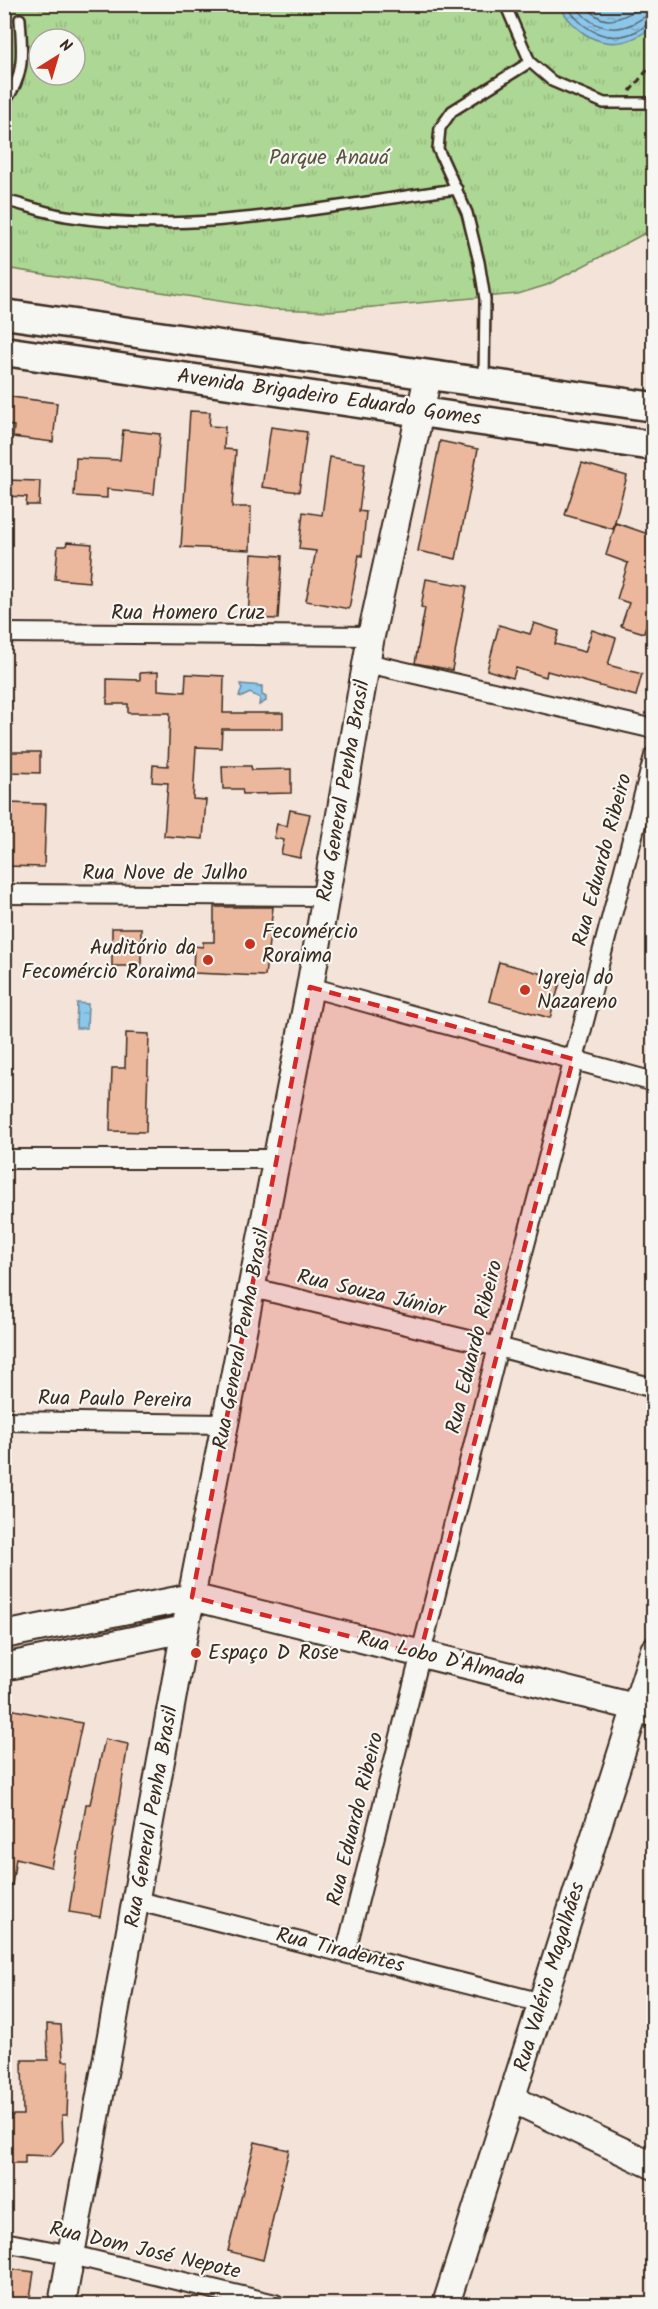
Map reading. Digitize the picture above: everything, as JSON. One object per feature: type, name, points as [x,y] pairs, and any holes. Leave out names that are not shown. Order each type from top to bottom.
[{"type":"main road","name":"Avenida Brigadeiro Eduardo Gomes","points":[[4,315],[654,407]]},
{"type":"main road","name":"Avenida Brigadeiro Eduardo Gomes","points":[[4,351],[654,446]]},
{"type":"street","name":"Rua General Penha Brasil","points":[[63,2304],[138,1901],[185,1629],[310,987],[371,636],[428,376]]},
{"type":"street","name":"Rua Homero Cruz","points":[[4,633],[371,636]]},
{"type":"street","points":[[367,663],[654,729]]},
{"type":"street","name":"Rua Eduardo Ribeiro","points":[[346,1951],[498,1347],[654,756]]},
{"type":"street","name":"Rua Nove de Julho","points":[[4,894],[325,896]]},
{"type":"street","points":[[310,987],[654,1082]]},
{"type":"street","points":[[4,1159],[276,1159]]},
{"type":"street","name":"Rua Souza Júnior","points":[[253,1288],[498,1347],[654,1388]]},
{"type":"street","name":"Rua Paulo Pereira","points":[[4,1421],[224,1424]]},
{"type":"street","points":[[4,1635],[192,1597]]},
{"type":"street","name":"Rua Lobo D'Almada","points":[[192,1597],[644,1711]]},
{"type":"street","points":[[4,1667],[185,1629]]},
{"type":"street","name":"Rua Valério Magalhães","points":[[446,2304],[542,2003],[644,1711],[654,1650]]},
{"type":"street","name":"Rua Tiradentes","points":[[138,1901],[346,1951],[542,2003]]},
{"type":"street","points":[[512,2099],[654,2166]]},
{"type":"street","name":"Rua Dom José Nepote","points":[[4,2242],[72,2255],[275,2304]]},
{"type":"lane","points":[[505,4],[530,62],[552,81],[582,96],[604,103],[621,105],[654,103]]},
{"type":"lane","points":[[4,102],[18,80],[24,62],[20,19]]},
{"type":"lane","points":[[484,383],[485,299],[479,262],[467,213],[438,148],[440,129],[452,111],[530,62]]},
{"type":"lane","points":[[4,200],[66,216],[151,223],[208,222],[457,189]]},
{"type":"path","points":[[621,105],[654,62]]},
{"type":"highlighted area","points":[[310,987],[573,1059],[420,1654],[192,1597]]},
{"type":"green space","name":"Parque Anauá","points":[[4,5],[653,5],[653,229],[547,285],[518,294],[329,311],[271,309],[5,268]]},
{"type":"water","points":[[559,5],[653,5],[653,26],[626,41],[613,43],[601,41],[578,29]]},
{"type":"water","points":[[240,684],[262,686],[262,695],[266,697],[266,701],[259,705],[260,698],[250,693],[239,696],[242,689]]},
{"type":"water","points":[[77,1003],[88,1004],[87,1028],[76,1028]]},
{"type":"building","points":[[4,396],[57,403],[53,442],[13,437],[14,426],[4,425]]},
{"type":"building","points":[[190,411],[210,412],[209,426],[225,427],[224,449],[236,450],[232,507],[251,507],[250,550],[181,547]]},
{"type":"building","points":[[271,427],[307,432],[299,492],[262,487]]},
{"type":"building","points":[[123,430],[160,434],[154,494],[107,489],[107,498],[74,496],[76,458],[120,460]]},
{"type":"building","points":[[440,441],[478,449],[456,559],[418,551]]},
{"type":"building","points":[[330,457],[365,463],[359,511],[366,512],[362,556],[359,555],[349,609],[306,601],[316,551],[299,549],[303,512],[322,515]]},
{"type":"building","points":[[582,463],[627,476],[613,529],[565,515]]},
{"type":"building","points":[[4,480],[40,481],[39,505],[26,505],[27,497],[4,496]]},
{"type":"building","points":[[616,523],[654,536],[654,611],[651,610],[644,633],[621,626],[629,603],[617,599],[628,563],[606,555]]},
{"type":"building","points":[[67,542],[92,544],[89,582],[55,579],[58,546],[66,546]]},
{"type":"building","points":[[252,554],[282,556],[278,619],[248,618]]},
{"type":"building","points":[[426,579],[467,586],[452,670],[415,663],[425,608],[421,607]]},
{"type":"building","points":[[534,623],[559,631],[555,644],[585,652],[592,630],[616,638],[608,665],[642,674],[636,696],[547,671],[546,677],[516,668],[513,678],[487,670],[499,625],[530,634]]},
{"type":"building","points":[[158,672],[158,690],[185,692],[186,674],[224,676],[223,713],[283,713],[283,729],[222,729],[221,748],[196,747],[193,799],[206,800],[203,839],[164,836],[168,783],[152,782],[153,765],[168,766],[170,713],[128,713],[128,704],[107,704],[107,679],[140,680],[140,673]]},
{"type":"building","points":[[11,752],[40,752],[40,773],[10,772]]},
{"type":"building","points":[[222,766],[251,766],[252,770],[291,769],[291,793],[243,794],[242,789],[223,789]]},
{"type":"building","points":[[4,803],[46,804],[44,867],[4,866]]},
{"type":"building","points":[[290,810],[310,814],[300,858],[281,854],[284,840],[274,838],[277,824],[287,826]]},
{"type":"building","name":"Fecomércio Roraima","points":[[214,907],[273,907],[265,976],[193,973],[194,946],[203,947],[203,942],[214,942]]},
{"type":"building","points":[[112,928],[141,928],[141,966],[112,966]]},
{"type":"building","name":"Igreja do Nazareno","points":[[499,962],[561,979],[550,1018],[489,1001]]},
{"type":"building","points":[[126,1033],[149,1034],[146,1132],[110,1131],[112,1068],[125,1068]]},
{"type":"building","points":[[9,1709],[82,1723],[51,1867],[16,1858],[12,1885],[4,1884],[4,1731]]},
{"type":"building","points":[[105,1739],[128,1744],[100,1917],[69,1912],[86,1804],[90,1804]]},
{"type":"building","points":[[47,2024],[61,2025],[63,2061],[69,2061],[67,2115],[62,2115],[63,2141],[51,2156],[25,2155],[25,2163],[4,2163],[4,2115],[23,2115],[22,2060],[48,2060]]},
{"type":"building","points":[[255,2142],[289,2150],[263,2260],[228,2251]]},
{"type":"building","points":[[4,2268],[34,2272],[29,2304],[4,2304]]},
{"type":"place","name":"Fecomércio Roraima","points":[[250,944]]},
{"type":"place","name":"Auditório da Fecomércio Roraima","points":[[208,960]]},
{"type":"place","name":"Igreja do Nazareno","points":[[525,990]]},
{"type":"place","name":"Espaço D Rose","points":[[196,1653]]}]
